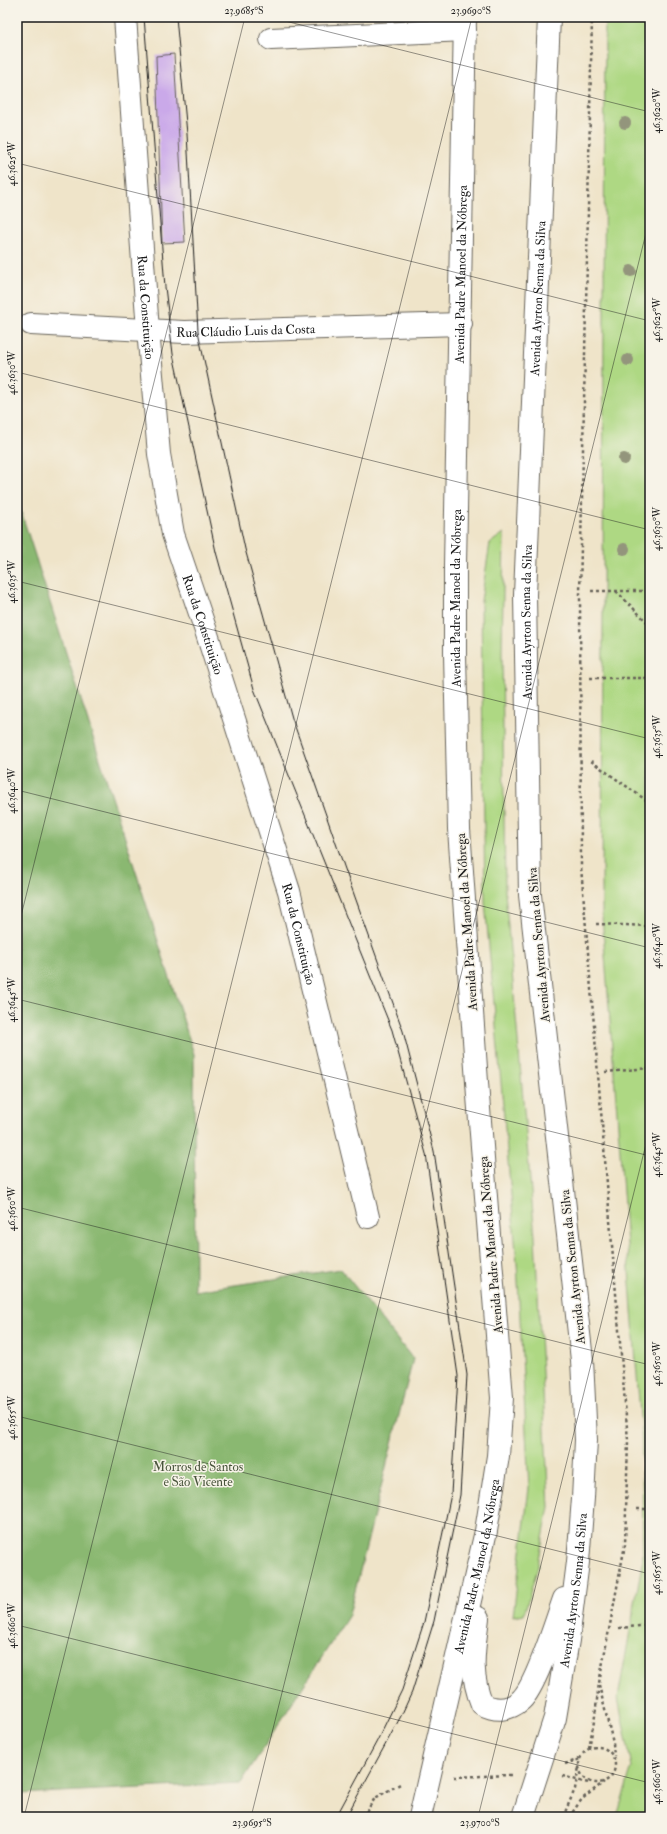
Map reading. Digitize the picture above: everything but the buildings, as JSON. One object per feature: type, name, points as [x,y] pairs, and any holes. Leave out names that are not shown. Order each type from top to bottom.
[{"type":"main road","name":"Rua da Constituição","points":[[125,17],[148,330],[159,454],[172,534],[207,634],[289,891],[368,1217]]},
{"type":"main road","name":"Avenida Ayrton Senna da Silva","points":[[523,1817],[555,1718],[568,1640],[578,1562],[586,1440],[582,1360],[530,887],[525,595],[549,17]]},
{"type":"main road","points":[[272,39],[465,24]]},
{"type":"main road","name":"Avenida Padre Manoel da Nóbrega","points":[[420,1817],[486,1531],[498,1456],[502,1398],[459,829],[455,647],[465,24]]},
{"type":"main road","name":"Rua Cláudio Luis da Costa","points":[[31,324],[184,332],[461,324]]},
{"type":"main road","points":[[486,1531],[473,1668],[476,1690],[482,1704],[490,1709],[499,1710],[511,1707],[521,1700],[526,1693],[540,1666],[578,1562]]},
{"type":"path","points":[[563,1817],[575,1789],[575,1781],[580,1759],[589,1748],[599,1682],[625,1545],[628,1440],[581,867],[580,586],[592,17]]},
{"type":"path","points":[[591,591],[650,591]]},
{"type":"path","points":[[615,591],[650,625]]},
{"type":"path","points":[[590,678],[650,678]]},
{"type":"path","points":[[591,761],[650,803]]},
{"type":"path","points":[[596,924],[650,926]]},
{"type":"path","points":[[605,1072],[650,1068]]},
{"type":"path","points":[[637,1510],[650,1509]]},
{"type":"path","points":[[619,1628],[650,1625]]},
{"type":"path","points":[[569,1817],[582,1799],[605,1782],[614,1771],[613,1743],[599,1682]]},
{"type":"path","points":[[589,1748],[603,1748],[614,1756]]},
{"type":"path","points":[[579,1766],[584,1778],[591,1782]]},
{"type":"path","points":[[538,1773],[570,1777],[575,1781],[598,1784],[605,1782]]},
{"type":"green space","points":[[605,17],[650,17],[650,1817],[614,1817],[619,1810],[632,1767],[618,1698],[643,1558],[642,1441],[602,916]]},
{"type":"green space","name":"Morros de Santos e São Vicente","points":[[17,499],[194,1054],[195,1291],[341,1269],[413,1359],[349,1615],[241,1783],[20,1794],[17,1817]]},
{"type":"green space","points":[[504,533],[502,651],[505,891],[535,1237],[549,1507],[537,1570],[524,1614],[513,1616],[529,1488],[517,1263],[485,902],[481,601],[490,543]]},
{"type":"tram line","points":[[144,17],[165,287],[173,354],[216,552],[254,689],[392,1030],[426,1154],[458,1376],[451,1494],[424,1622],[402,1690],[377,1741],[336,1817]]},
{"type":"tram line","points":[[176,17],[187,134],[198,331],[203,355],[245,549],[292,718],[403,1031],[434,1151],[467,1375],[460,1495],[434,1621],[412,1692],[401,1716],[346,1817]]}]
